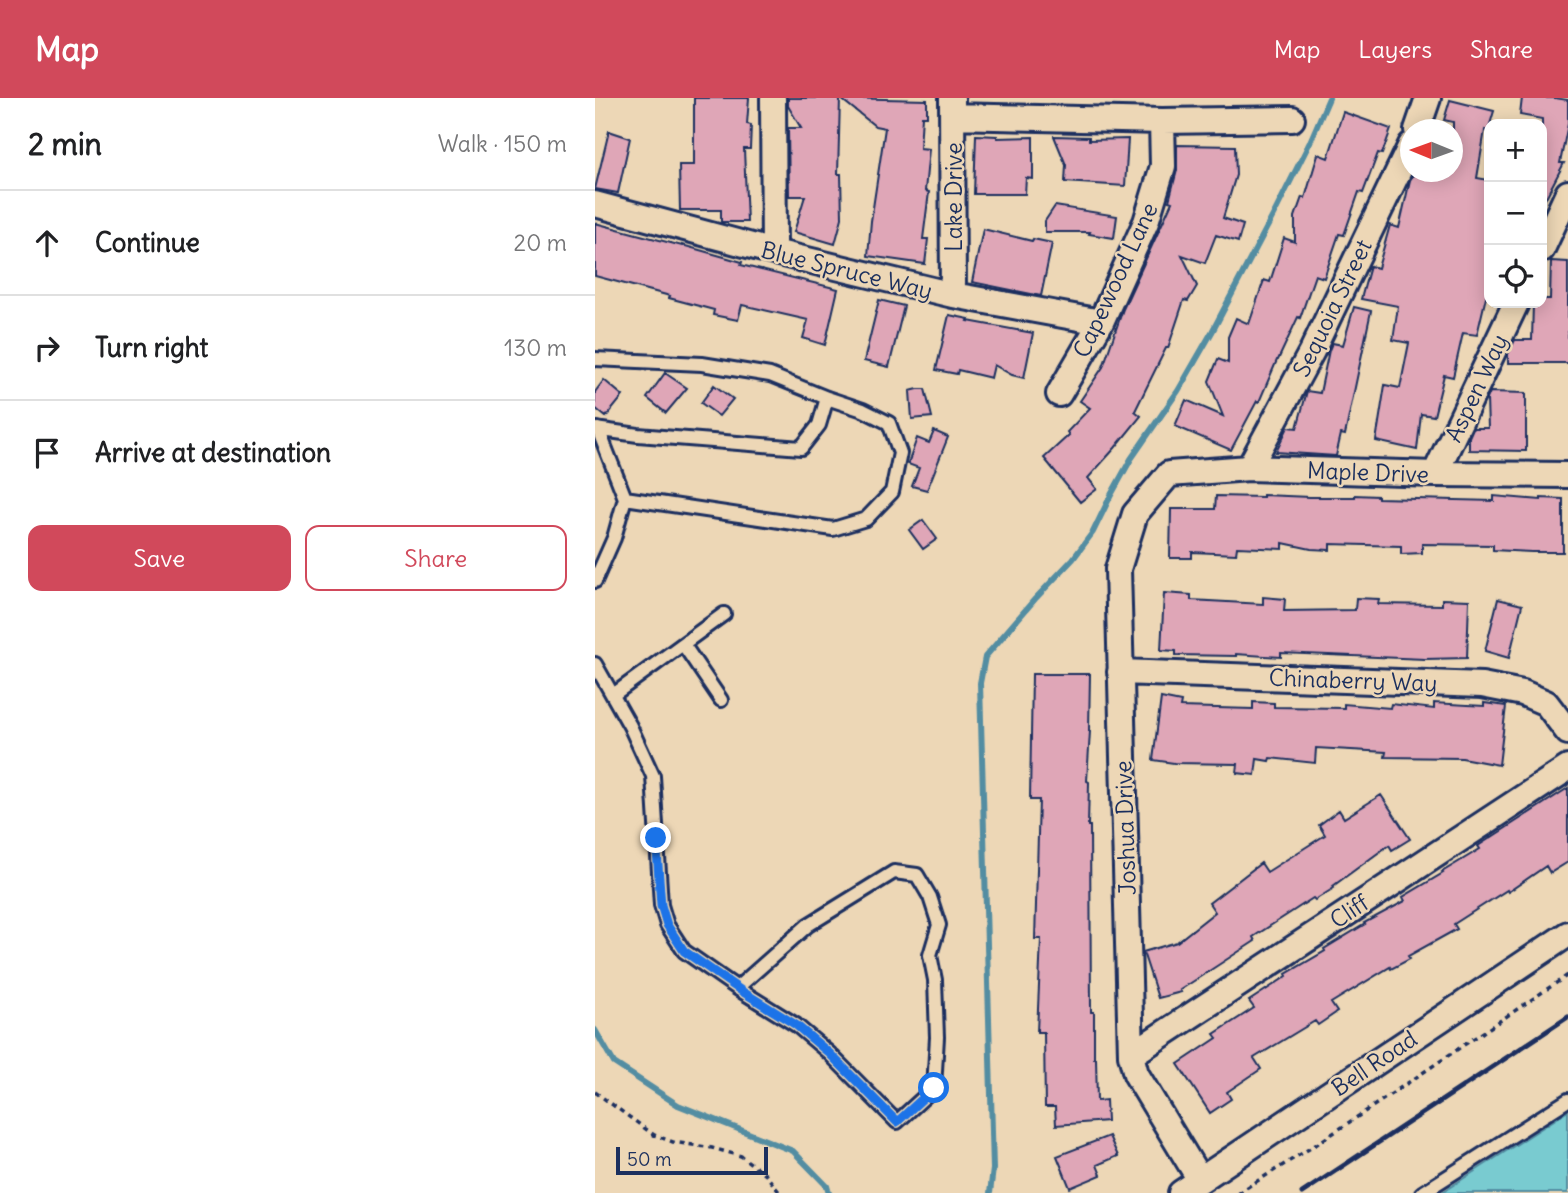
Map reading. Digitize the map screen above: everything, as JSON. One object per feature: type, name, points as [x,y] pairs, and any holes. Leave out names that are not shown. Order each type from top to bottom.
[{"type":"street","points":[[773,98],[774,252]]},
{"type":"street","points":[[1421,119],[1428,98]]},
{"type":"street","points":[[952,107],[1162,121],[1292,120]]},
{"type":"street","name":"Lake Drive","points":[[952,107],[953,295]]},
{"type":"street","name":"Capewood Lane","points":[[1059,394],[1101,322],[1146,222],[1163,166],[1162,121]]},
{"type":"street","name":"Sequoia Street","points":[[1249,468],[1312,351],[1400,168]]},
{"type":"street","points":[[1544,245],[1568,193]]},
{"type":"street","name":"Blue Spruce Way","points":[[595,204],[774,252],[953,295],[1101,322]]},
{"type":"street","name":"Aspen Way","points":[[1435,474],[1514,308]]},
{"type":"street","name":"Maple Drive","points":[[1169,474],[1249,468],[1568,475]]},
{"type":"street","name":"Joshua Drive","points":[[1169,474],[1135,514],[1118,569],[1131,1055],[1136,1074],[1190,1186]]},
{"type":"street","name":"Chinaberry Way","points":[[1120,672],[1482,685],[1523,693],[1546,703],[1568,732]]},
{"type":"street","name":"Cliff","points":[[1131,1055],[1568,768]]},
{"type":"street","name":"Bell Road","points":[[1190,1186],[1568,934]]},
{"type":"lane","points":[[595,359],[702,364],[770,375],[863,410],[889,423],[900,453],[893,492],[866,519],[833,529],[625,498]]},
{"type":"lane","points":[[595,581],[614,538],[625,498],[597,429],[651,436],[801,447],[819,425],[827,398]]},
{"type":"lane","points":[[613,695],[724,614]]},
{"type":"lane","points":[[683,644],[721,700]]},
{"type":"lane","points":[[595,664],[630,726],[653,776],[661,905],[667,925],[684,951],[737,988],[796,1025],[829,1053],[897,1122],[934,1088],[936,991],[930,955],[939,925],[930,897],[917,875],[894,872],[808,925],[737,988]]},
{"type":"lane","points":[[1422,1193],[1568,1100]]},
{"type":"path","points":[[1238,1193],[1317,1144],[1568,975]]},
{"type":"path","points":[[595,1092],[654,1135],[673,1142],[712,1147],[741,1156],[766,1175],[780,1193]]},
{"type":"water","points":[[1568,1111],[1568,1193],[1441,1193]]},
{"type":"building","points":[[694,98],[749,98],[747,124],[751,125],[750,149],[744,149],[747,222],[721,222],[721,210],[680,210],[679,165],[694,165]]},
{"type":"building","points":[[788,98],[840,98],[838,174],[841,174],[842,218],[835,244],[794,232],[805,196],[789,196],[788,128],[801,128],[788,106]]},
{"type":"building","points":[[840,98],[927,100],[927,116],[922,116],[920,148],[929,149],[925,191],[929,192],[923,239],[928,239],[925,264],[868,256],[885,128],[875,126]]},
{"type":"building","points":[[1522,98],[1568,100],[1568,124],[1560,163],[1564,163],[1547,195],[1547,119],[1520,115]]},
{"type":"building","points":[[1450,100],[1494,111],[1492,119],[1484,119],[1477,178],[1484,179],[1484,305],[1477,335],[1463,333],[1453,377],[1444,375],[1434,416],[1421,414],[1417,450],[1376,441],[1385,385],[1400,388],[1409,343],[1393,340],[1398,306],[1361,299],[1370,266],[1378,268],[1390,225],[1399,228],[1410,182],[1463,182],[1463,119],[1444,119]]},
{"type":"building","points":[[1343,112],[1391,129],[1382,154],[1378,153],[1363,193],[1359,192],[1344,235],[1339,234],[1324,278],[1315,275],[1300,318],[1298,317],[1277,360],[1259,402],[1257,401],[1231,450],[1175,426],[1186,400],[1223,416],[1209,381],[1218,359],[1228,363],[1228,337],[1236,318],[1249,324],[1264,280],[1270,282],[1284,238],[1295,242],[1295,217],[1302,197],[1305,198],[1318,154],[1328,158]]},
{"type":"building","points":[[609,131],[630,138],[618,193],[595,189]]},
{"type":"building","points":[[976,135],[997,138],[1033,137],[1033,179],[1026,178],[1025,194],[974,194]]},
{"type":"building","points":[[1054,136],[1089,137],[1089,140],[1128,139],[1125,186],[1065,182],[1066,165]]},
{"type":"building","points":[[1177,145],[1235,146],[1236,175],[1223,218],[1243,225],[1238,242],[1216,235],[1205,263],[1182,255],[1197,286],[1188,301],[1184,300],[1168,348],[1135,411],[1141,416],[1088,478],[1097,489],[1080,502],[1044,458],[1069,435],[1067,432],[1090,408],[1080,401],[1103,367],[1123,309],[1172,202],[1169,201],[1177,170]]},
{"type":"building","points":[[1055,206],[1117,216],[1114,238],[1089,234],[1090,232],[1045,232],[1045,221]]},
{"type":"building","points":[[595,223],[742,262],[741,265],[838,289],[825,345],[803,338],[808,320],[742,305],[738,320],[713,315],[714,310],[595,276]]},
{"type":"building","points":[[983,229],[1052,243],[1041,296],[972,282]]},
{"type":"building","points":[[1551,261],[1568,262],[1568,363],[1508,363],[1508,354],[1515,340],[1532,340],[1533,308],[1547,308],[1547,299],[1550,299]]},
{"type":"building","points":[[879,300],[904,306],[889,367],[864,361]]},
{"type":"building","points":[[1354,307],[1371,311],[1345,435],[1341,434],[1336,456],[1276,452],[1288,427],[1297,428],[1307,391],[1320,393],[1329,350],[1332,343],[1343,345]]},
{"type":"building","points":[[949,315],[1033,333],[1024,378],[994,365],[991,378],[958,370],[957,374],[936,370]]},
{"type":"building","points":[[665,373],[687,388],[666,413],[647,398]]},
{"type":"building","points":[[604,380],[623,396],[606,417],[595,408],[595,392]]},
{"type":"building","points":[[714,385],[733,399],[719,416],[701,403]]},
{"type":"building","points":[[925,389],[932,417],[912,419],[910,391]]},
{"type":"building","points":[[1490,392],[1526,393],[1526,451],[1469,450],[1469,437],[1473,428],[1488,428],[1487,399]]},
{"type":"building","points":[[934,431],[948,437],[927,490],[912,486],[919,468],[908,464],[917,438],[929,443]]},
{"type":"building","points":[[1355,495],[1494,501],[1494,496],[1563,499],[1563,552],[1493,550],[1493,545],[1422,544],[1422,553],[1401,554],[1401,546],[1330,544],[1330,550],[1283,543],[1283,549],[1237,547],[1236,554],[1192,552],[1192,558],[1170,558],[1171,509],[1215,509],[1216,496]]},
{"type":"building","points":[[923,520],[937,539],[923,549],[909,530]]},
{"type":"building","points":[[1164,593],[1191,595],[1191,600],[1263,604],[1263,597],[1285,599],[1284,611],[1355,610],[1356,598],[1379,599],[1378,604],[1442,605],[1442,599],[1469,600],[1467,658],[1425,659],[1281,653],[1281,657],[1236,654],[1176,655],[1176,651],[1161,650]]},
{"type":"building","points":[[1498,599],[1522,605],[1509,658],[1485,651]]},
{"type":"building","points":[[1032,674],[1090,674],[1087,781],[1090,826],[1091,1012],[1094,1012],[1097,1101],[1106,1100],[1107,1121],[1056,1125],[1055,1107],[1045,1107],[1044,1032],[1037,1032],[1041,939],[1035,939],[1039,800],[1030,800]]},
{"type":"building","points":[[1161,698],[1181,702],[1180,707],[1253,709],[1253,702],[1274,703],[1274,707],[1344,708],[1344,704],[1390,708],[1391,704],[1434,709],[1434,703],[1506,706],[1499,765],[1462,758],[1385,757],[1386,752],[1316,748],[1315,763],[1257,759],[1255,775],[1237,773],[1238,764],[1153,760]]},
{"type":"building","points":[[1568,788],[1568,862],[1550,873],[1546,866],[1454,924],[1457,929],[1408,956],[1410,959],[1391,969],[1390,967],[1331,1003],[1337,1012],[1318,1025],[1315,1021],[1254,1058],[1261,1069],[1227,1092],[1231,1099],[1210,1113],[1178,1064],[1217,1038],[1214,1034],[1254,1008],[1249,1001],[1287,976],[1286,974],[1364,923],[1405,901],[1403,897],[1480,849],[1478,846]]},
{"type":"building","points":[[1381,795],[1410,839],[1392,850],[1389,845],[1333,886],[1334,888],[1315,900],[1313,898],[1253,937],[1255,941],[1180,990],[1181,992],[1158,998],[1143,952],[1177,942],[1215,912],[1209,903],[1261,863],[1267,872],[1325,835],[1319,825],[1339,810],[1344,818]]},
{"type":"building","points":[[1109,1136],[1118,1156],[1097,1165],[1101,1175],[1070,1188],[1057,1156]]},
{"type":"waterway","points":[[990,1193],[993,1169],[980,683],[985,657],[1073,559],[1093,532],[1131,459],[1178,391],[1212,332],[1276,210],[1329,98]]},
{"type":"waterway","points":[[595,1030],[614,1063],[678,1105],[793,1151],[827,1186],[829,1193]]},
{"type":"railway","points":[[1302,1193],[1568,1017]]},
{"type":"route","points":[[656,838],[661,905],[667,925],[684,951],[796,1025],[829,1053],[897,1122],[934,1088]]}]
